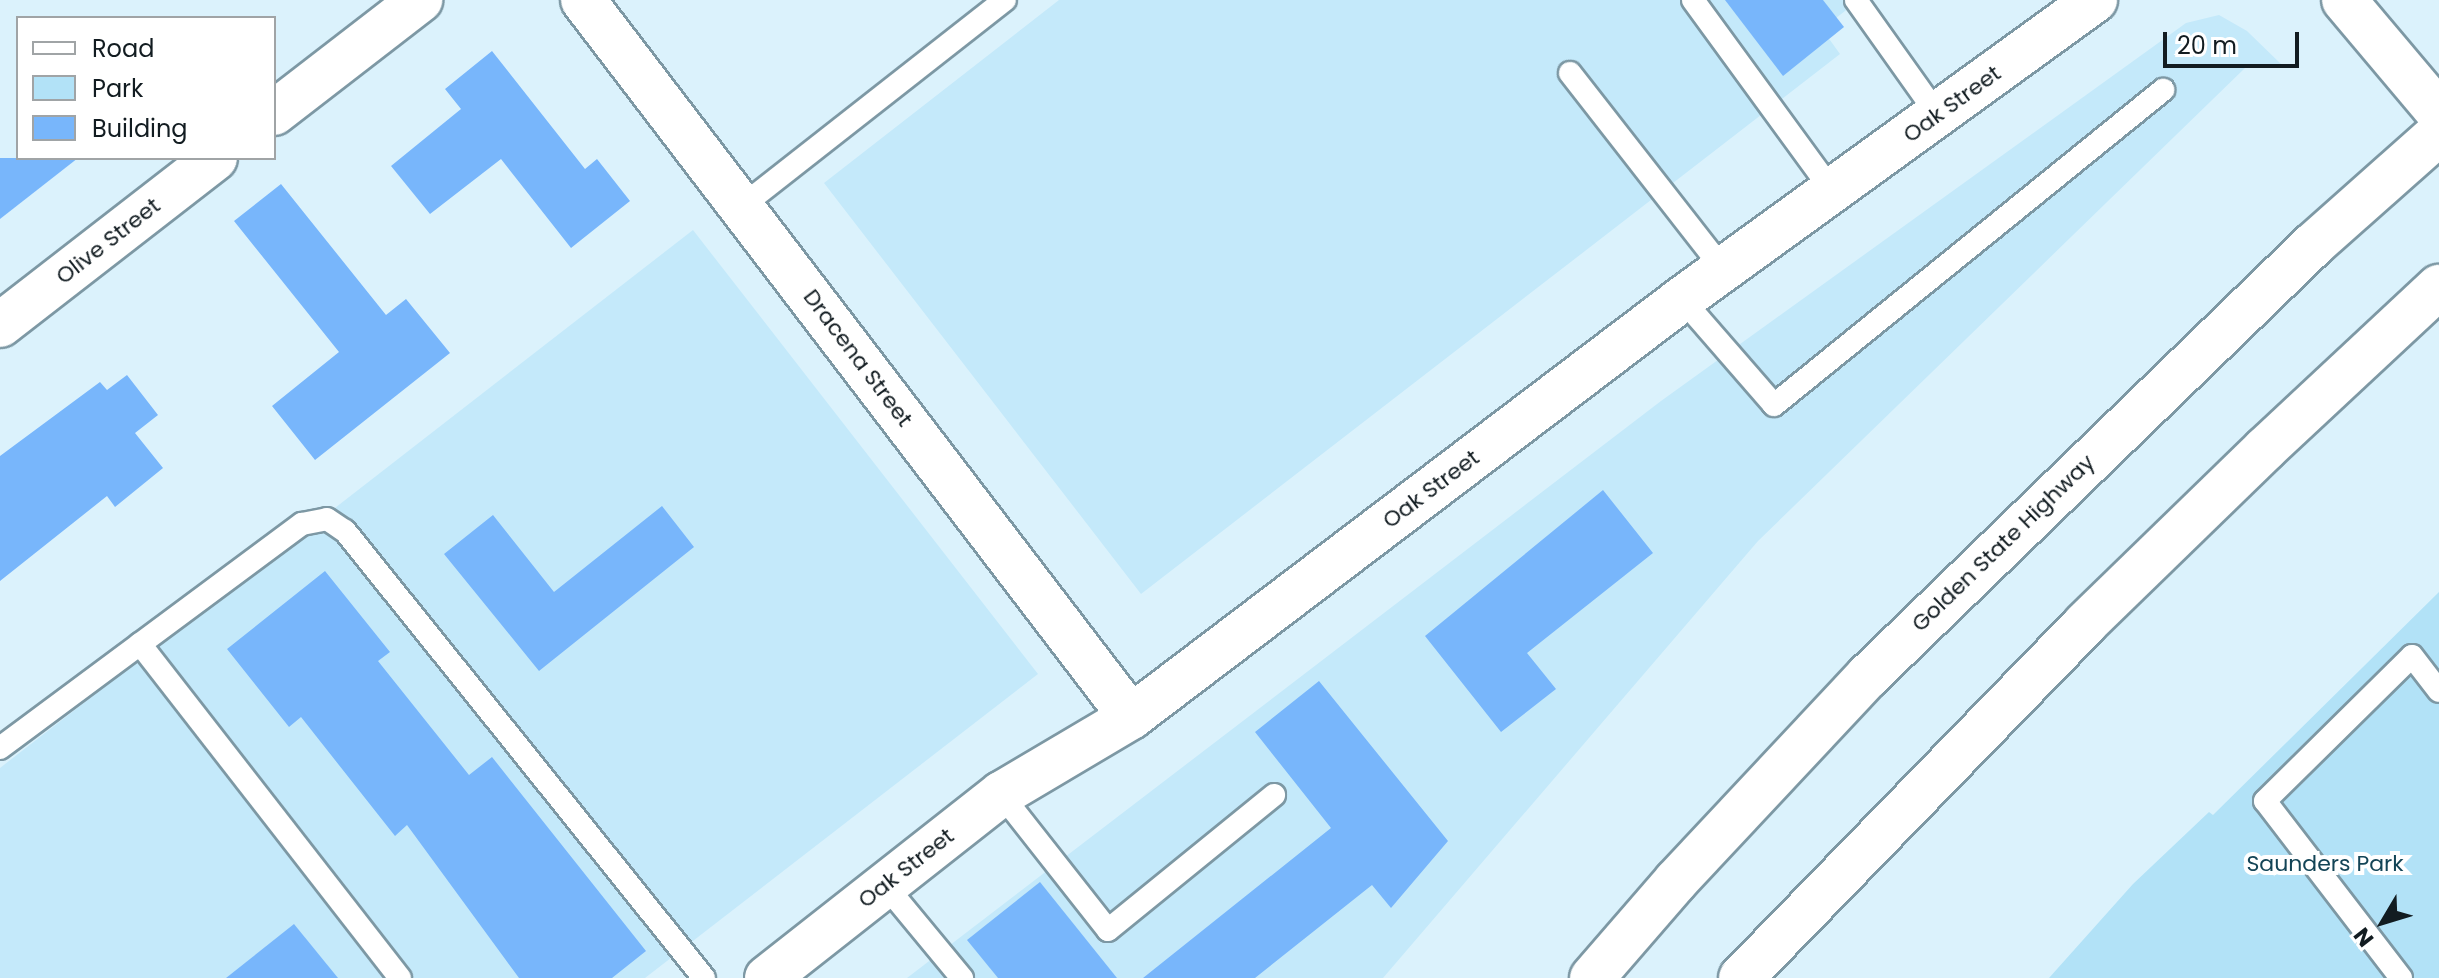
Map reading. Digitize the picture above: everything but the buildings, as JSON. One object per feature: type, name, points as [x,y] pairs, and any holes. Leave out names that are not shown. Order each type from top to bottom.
[{"type":"main road","points":[[276,111],[420,0]]},
{"type":"main road","name":"Dracena Street","points":[[583,0],[1131,717]]},
{"type":"main road","name":"Oak Street","points":[[767,978],[1001,794],[1131,717],[1682,299],[2095,0]]},
{"type":"main road","points":[[2344,0],[2439,113]]},
{"type":"main road","name":"Golden State Highway","points":[[1592,978],[1676,881],[1868,676],[2313,245],[2439,133]]},
{"type":"main road","name":"Olive Street","points":[[0,325],[212,160]]},
{"type":"main road","points":[[1741,978],[2085,624],[2265,449],[2439,287]]},
{"type":"lane","points":[[742,206],[1005,0]]},
{"type":"lane","points":[[1693,0],[1833,192]]},
{"type":"lane","points":[[1856,0],[1937,114]]},
{"type":"lane","points":[[1570,73],[1724,270]]},
{"type":"lane","points":[[1682,299],[1774,405],[2163,90]]},
{"type":"lane","points":[[0,748],[302,524],[327,519],[345,531],[704,978]]},
{"type":"lane","points":[[140,644],[400,978]]},
{"type":"lane","points":[[2401,978],[2265,801],[2412,656],[2439,691]]},
{"type":"lane","points":[[1001,794],[1108,930],[1274,795]]},
{"type":"lane","points":[[885,885],[962,978]]},
{"type":"shaded area","points":[[1059,0],[1859,0],[1822,29],[1840,54],[1141,594],[824,183]]},
{"type":"shaded area","points":[[2219,15],[2247,31],[2282,65],[2245,68],[1758,541],[1383,978],[907,978],[1661,401],[2186,23]]},
{"type":"shaded area","points":[[693,230],[1038,674],[645,978],[0,978],[0,768]]},
{"type":"green space","name":"Saunders Park","points":[[2439,592],[2439,978],[2049,978],[2133,884],[2209,812],[2213,815]]}]
